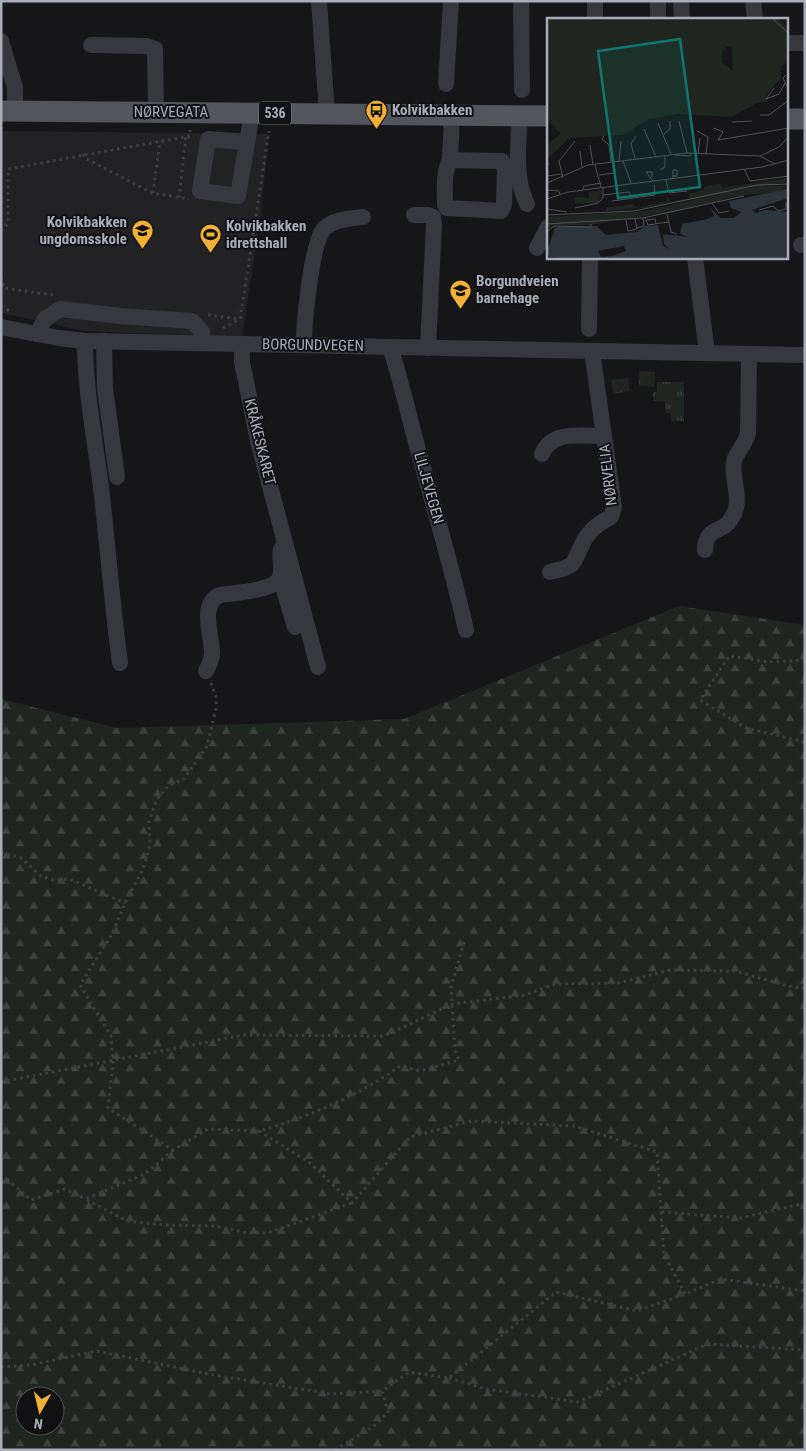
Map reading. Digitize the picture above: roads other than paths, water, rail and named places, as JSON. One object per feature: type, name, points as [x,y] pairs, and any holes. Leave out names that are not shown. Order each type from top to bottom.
[{"type":"main road","name":"NØRVEGATA","points":[[8,111],[547,116]]},
{"type":"main road","points":[[788,119],[805,119]]},
{"type":"street","points":[[319,1],[326,114]]},
{"type":"street","points":[[446,84],[451,1]]},
{"type":"street","points":[[521,1],[522,90]]},
{"type":"street","points":[[595,1],[595,18]]},
{"type":"street","points":[[658,1],[658,18]]},
{"type":"street","points":[[681,1],[682,18]]},
{"type":"street","points":[[753,1],[755,18]]},
{"type":"street","name":"NØRVEGATA","points":[[1,41],[15,87],[8,111]]},
{"type":"street","points":[[788,43],[805,43]]},
{"type":"street","points":[[91,45],[147,46],[155,50],[156,112]]},
{"type":"street","points":[[248,142],[252,113]]},
{"type":"street","points":[[450,160],[502,161],[505,166],[505,176],[504,205],[501,211],[447,208],[445,205],[452,115]]},
{"type":"street","points":[[520,116],[518,171],[522,194],[527,204]]},
{"type":"street","points":[[414,215],[433,217],[434,224],[428,348]]},
{"type":"street","points":[[304,345],[305,317],[317,241],[324,229],[330,225],[348,218],[362,217]]},
{"type":"street","points":[[537,248],[547,228]]},
{"type":"street","points":[[589,329],[590,259]]},
{"type":"street","points":[[695,259],[706,353]]},
{"type":"street","points":[[37,334],[45,319],[60,309],[120,316],[192,321],[202,332],[202,343]]},
{"type":"street","points":[[1,326],[59,338],[85,341],[84,365],[87,394],[97,455],[120,663]]},
{"type":"street","name":"BORGUNDVEGEN","points":[[85,341],[805,355]]},
{"type":"street","points":[[104,341],[105,388],[117,477]]},
{"type":"street","name":"KRÅKESKARET","points":[[242,344],[242,362],[250,403],[318,668]]},
{"type":"street","name":"LILJEVEGEN","points":[[390,347],[402,382],[416,443],[452,570],[466,630]]},
{"type":"street","name":"NØRVELIA","points":[[550,572],[574,563],[582,543],[590,530],[613,513],[597,350]]},
{"type":"street","name":"NØRVELIA","points":[[597,350],[624,507]]},
{"type":"street","points":[[705,550],[705,542],[708,536],[729,523],[736,508],[737,494],[734,480],[734,460],[746,442],[748,433],[750,354]]},
{"type":"street","name":"NØRVELIA","points":[[542,454],[546,445],[556,438],[604,436]]},
{"type":"street","name":"KRÅKESKARET","points":[[284,540],[280,552],[280,577],[295,627]]},
{"type":"street","points":[[206,671],[211,661],[212,652],[208,628],[211,602],[220,595],[270,588],[280,577]]},
{"type":"place","name":"Kolvikbakken","points":[[376,129]]},
{"type":"place","name":"Kolvikbakken ungdomsskole","points":[[143,250]]},
{"type":"place","name":"Kolvikbakken idrettshall","points":[[210,254]]},
{"type":"place","name":"Borgundveien barnehage","points":[[460,309]]}]
